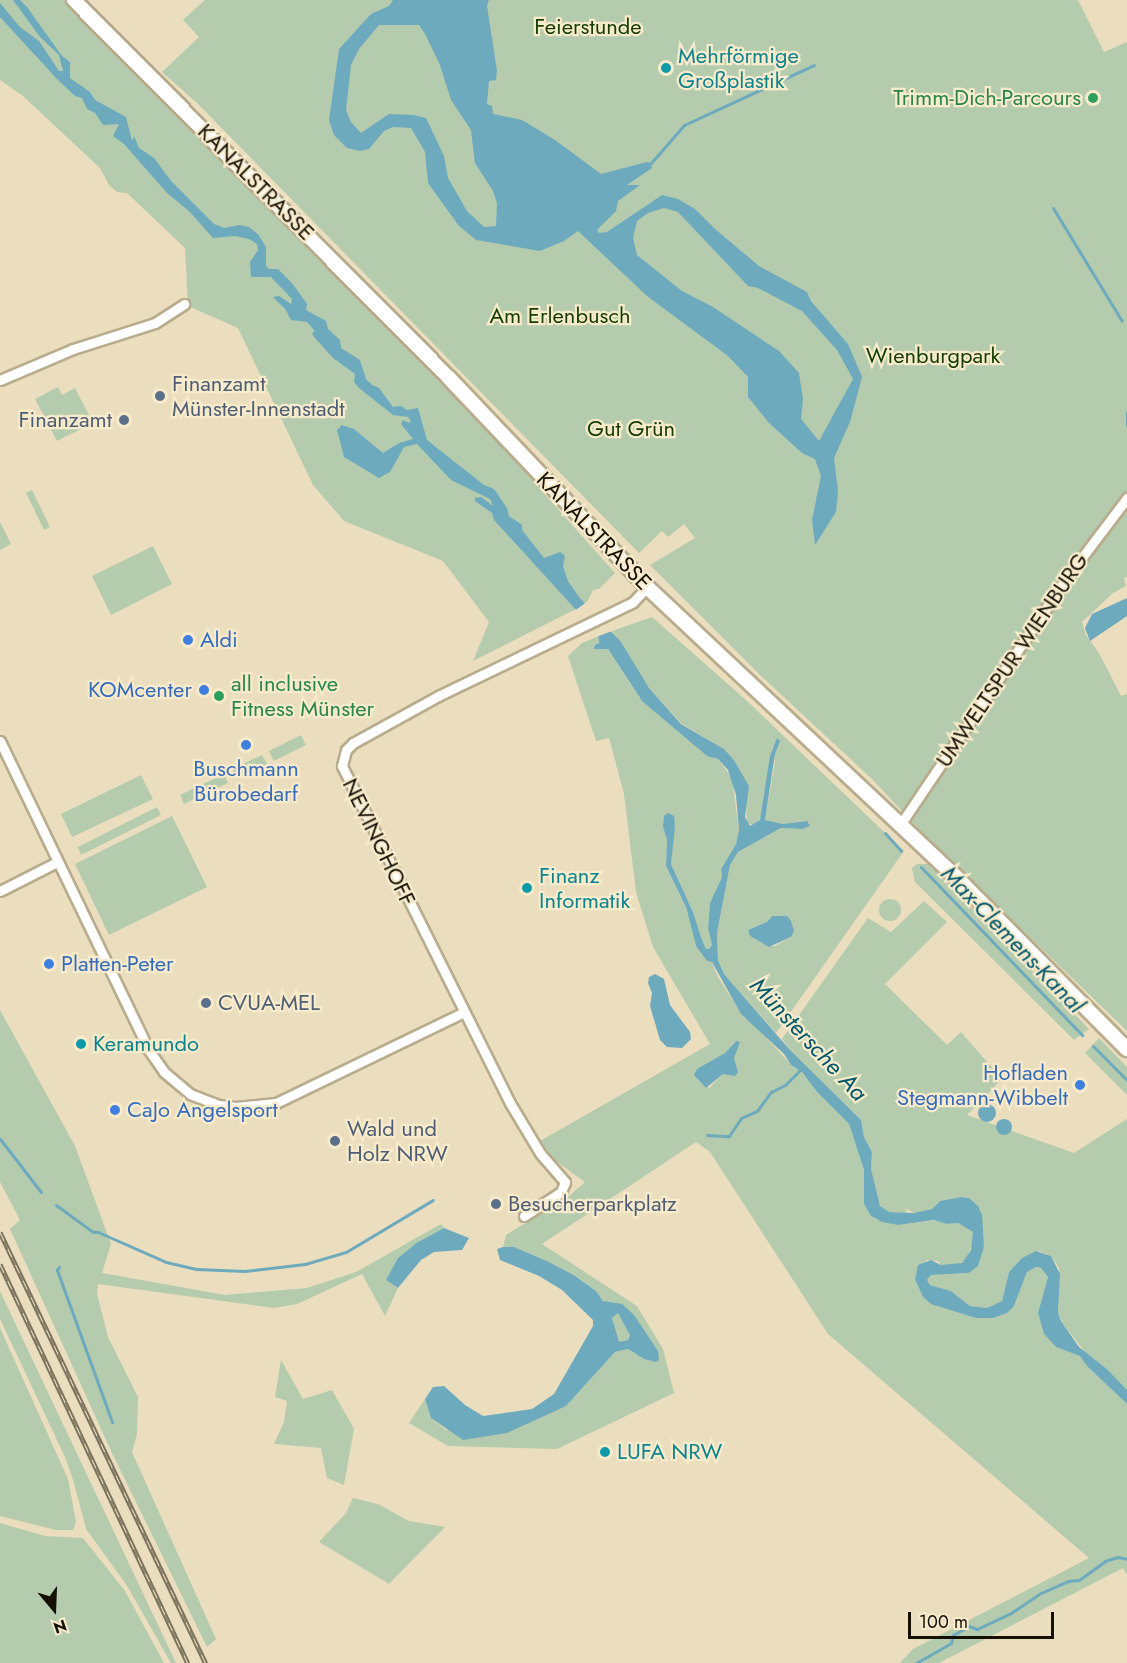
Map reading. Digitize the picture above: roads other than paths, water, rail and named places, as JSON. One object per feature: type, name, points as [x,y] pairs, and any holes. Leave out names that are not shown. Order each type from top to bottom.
[{"type":"main road","name":"KANALSTRASSE","points":[[74,0],[449,378],[647,587],[955,876],[1127,1049]]},
{"type":"street","points":[[0,380],[73,349],[154,323],[184,304]]},
{"type":"street","name":"UMWELTSPUR WIENBURG","points":[[900,825],[1068,576],[1127,498]]},
{"type":"street","name":"NEVINGHOFF","points":[[524,1216],[561,1192],[565,1182],[530,1139],[346,776],[342,766],[343,758],[353,743],[438,696],[633,602],[647,587]]},
{"type":"street","points":[[0,741],[153,1057],[179,1086],[201,1099],[236,1107],[276,1103],[464,1012]]},
{"type":"street","points":[[0,891],[57,862]]},
{"type":"water","points":[[13,0],[20,0],[27,7],[62,56],[70,62],[70,78],[90,92],[95,100],[126,117],[132,141],[134,136],[139,148],[154,158],[171,181],[214,224],[224,228],[240,225],[249,227],[258,234],[266,247],[266,266],[269,269],[278,269],[292,283],[307,304],[306,310],[326,321],[328,329],[340,340],[341,348],[360,360],[366,379],[379,388],[393,407],[401,406],[407,410],[418,408],[427,440],[484,485],[494,489],[507,508],[509,516],[522,525],[522,530],[544,558],[560,552],[565,556],[563,566],[568,581],[579,597],[621,642],[649,688],[681,724],[724,749],[734,760],[749,786],[745,817],[750,826],[760,820],[770,756],[777,738],[780,741],[775,754],[765,820],[783,824],[807,821],[810,826],[802,829],[781,828],[738,852],[730,865],[717,933],[718,960],[724,974],[790,1050],[861,1120],[864,1137],[872,1152],[871,1169],[880,1206],[889,1212],[914,1213],[932,1209],[940,1201],[961,1197],[969,1198],[978,1206],[982,1215],[984,1247],[978,1266],[969,1273],[931,1275],[927,1280],[930,1285],[951,1291],[970,1306],[987,1308],[1002,1301],[1009,1272],[1022,1258],[1036,1251],[1051,1256],[1060,1274],[1058,1312],[1061,1321],[1079,1347],[1107,1369],[1127,1390],[1127,1404],[1087,1366],[1080,1356],[1056,1347],[1044,1334],[1038,1313],[1048,1277],[1041,1268],[1036,1267],[1027,1272],[1014,1306],[1007,1313],[993,1318],[976,1318],[931,1304],[923,1297],[915,1279],[918,1265],[931,1260],[941,1265],[962,1263],[971,1250],[973,1232],[958,1223],[947,1224],[934,1220],[898,1225],[882,1222],[871,1216],[864,1204],[864,1170],[849,1124],[817,1092],[802,1072],[791,1065],[784,1054],[741,1014],[712,962],[707,961],[696,946],[686,907],[666,866],[667,840],[663,827],[664,816],[668,813],[674,816],[675,828],[671,864],[693,912],[706,949],[709,949],[712,945],[708,928],[710,903],[722,877],[721,869],[736,844],[739,830],[736,795],[728,770],[718,759],[707,756],[642,701],[608,649],[594,649],[599,643],[598,634],[494,520],[492,513],[475,501],[475,498],[481,497],[493,506],[490,499],[451,480],[417,444],[404,447],[390,472],[379,478],[344,457],[337,430],[342,425],[354,429],[383,453],[399,443],[413,439],[401,424],[403,420],[409,423],[411,421],[408,417],[393,415],[359,388],[354,382],[355,374],[333,358],[314,337],[312,333],[315,331],[307,322],[291,320],[285,309],[273,297],[279,296],[291,304],[292,299],[271,277],[251,277],[250,262],[258,250],[257,244],[249,239],[235,236],[213,238],[189,211],[167,193],[124,144],[113,136],[119,124],[103,125],[95,113],[87,109],[82,98],[75,96],[57,79],[0,17],[0,3],[20,27],[39,41],[59,71],[63,71],[59,55],[40,37]]},
{"type":"water","points":[[393,0],[489,0],[487,6],[497,71],[496,80],[489,81],[487,104],[492,106],[493,114],[522,120],[555,140],[601,174],[647,162],[651,163],[652,168],[627,185],[640,185],[618,201],[616,211],[597,230],[599,233],[607,232],[662,195],[678,199],[695,209],[759,266],[807,292],[811,301],[848,344],[862,377],[850,422],[834,458],[838,491],[836,512],[815,545],[812,520],[821,476],[815,459],[802,453],[769,423],[748,397],[748,377],[728,356],[647,296],[578,231],[564,241],[540,251],[476,240],[459,226],[428,183],[425,152],[411,128],[393,127],[384,131],[369,149],[360,151],[347,148],[334,135],[329,120],[339,49],[371,14],[389,6]],"holes":[[[379,25],[419,25],[425,34],[440,65],[451,100],[471,130],[475,163],[493,191],[497,203],[496,226],[484,227],[467,211],[448,178],[444,156],[426,118],[389,114],[361,133],[351,122],[346,110],[351,65],[359,49]],[[664,208],[678,212],[748,286],[758,288],[802,311],[837,350],[853,379],[819,441],[801,419],[803,399],[799,373],[779,351],[713,307],[682,291],[637,255],[633,238],[637,221],[648,213]]]},
{"type":"water","points":[[1127,598],[1127,616],[1090,641],[1085,628],[1092,614]]},
{"type":"water","points":[[772,916],[787,916],[794,931],[791,937],[769,947],[750,936],[748,930],[767,922]]},
{"type":"water","points":[[655,974],[664,979],[670,1005],[690,1032],[691,1039],[682,1048],[667,1047],[660,1040],[650,1006],[652,993],[648,983],[649,977]]},
{"type":"water","points":[[736,1041],[740,1042],[734,1058],[738,1072],[735,1076],[723,1074],[706,1088],[694,1075],[697,1069],[725,1053]]},
{"type":"water","points":[[987,1104],[993,1107],[996,1113],[993,1119],[987,1122],[981,1119],[978,1113],[981,1107]]},
{"type":"water","points":[[1004,1119],[1010,1121],[1012,1127],[1010,1133],[1004,1135],[998,1133],[996,1127],[998,1121]]},
{"type":"water","points":[[444,1228],[469,1238],[462,1250],[434,1252],[421,1260],[398,1288],[386,1280],[398,1258],[418,1242]]},
{"type":"water","points":[[514,1247],[547,1261],[574,1275],[596,1291],[603,1301],[622,1304],[634,1315],[658,1351],[659,1360],[656,1362],[644,1359],[628,1349],[615,1352],[566,1406],[507,1433],[463,1440],[431,1418],[425,1399],[433,1387],[444,1386],[465,1405],[483,1416],[532,1409],[554,1394],[593,1326],[593,1320],[562,1290],[539,1276],[500,1260],[497,1249]],"holes":[[[618,1313],[630,1335],[628,1340],[619,1342],[612,1318]]]},
{"type":"waterway","points":[[651,163],[684,125],[814,65]]},
{"type":"waterway","points":[[1053,208],[1122,321]]},
{"type":"waterway","points":[[1127,412],[1127,425]]},
{"type":"waterway","name":"Max-Clemens-Kanal","points":[[885,833],[901,851]]},
{"type":"waterway","name":"Max-Clemens-Kanal","points":[[921,867],[1082,1035]]},
{"type":"waterway","name":"Max-Clemens-Kanal","points":[[1093,1046],[1127,1080]]},
{"type":"waterway","name":"Münstersche Aa","points":[[707,1135],[729,1136],[741,1118],[757,1111],[771,1092],[785,1085],[801,1069]]},
{"type":"waterway","points":[[0,1139],[41,1192]]},
{"type":"waterway","points":[[56,1205],[93,1232],[98,1232],[166,1262],[197,1269],[245,1271],[305,1264],[346,1252],[433,1200]]},
{"type":"waterway","points":[[59,1267],[57,1270],[112,1422]]},
{"type":"waterway","points":[[916,1663],[951,1643],[953,1635],[969,1626],[977,1629],[1011,1613],[1041,1593],[1068,1581],[1079,1580],[1105,1561],[1117,1557],[1127,1559]]},
{"type":"railway","points":[[0,1232],[206,1663]]},
{"type":"railway","points":[[0,1264],[188,1663]]},
{"type":"place","name":"Mehrförmige Großplastik","points":[[666,68]]},
{"type":"place","name":"Trimm-Dich-Parcours","points":[[1093,98]]},
{"type":"place","name":"Finanzamt Münster-Innenstadt","points":[[160,396]]},
{"type":"place","name":"Finanzamt","points":[[124,420]]},
{"type":"place","name":"Aldi","points":[[188,640]]},
{"type":"place","name":"KOMcenter","points":[[204,690]]},
{"type":"place","name":"all inclusive Fitness Münster","points":[[219,696]]},
{"type":"place","name":"Buschmann Bürobedarf","points":[[246,745]]},
{"type":"place","name":"Finanz Informatik","points":[[527,888]]},
{"type":"place","name":"Platten-Peter","points":[[49,964]]},
{"type":"place","name":"CVUA-MEL","points":[[206,1003]]},
{"type":"place","name":"Keramundo","points":[[81,1044]]},
{"type":"place","name":"Hofladen Stegmann-Wibbelt","points":[[1080,1085]]},
{"type":"place","name":"CaJo Angelsport","points":[[115,1110]]},
{"type":"place","name":"Wald und Holz NRW","points":[[335,1141]]},
{"type":"place","name":"Besucherparkplatz","points":[[496,1204]]},
{"type":"place","name":"LUFA NRW","points":[[605,1452]]},
{"type":"park label","name":"Feierstunde","points":[[588,27]]},
{"type":"park label","name":"Am Erlenbusch","points":[[560,316]]},
{"type":"park label","name":"Wienburgpark","points":[[933,356]]},
{"type":"park label","name":"Gut Grün","points":[[631,429]]}]
